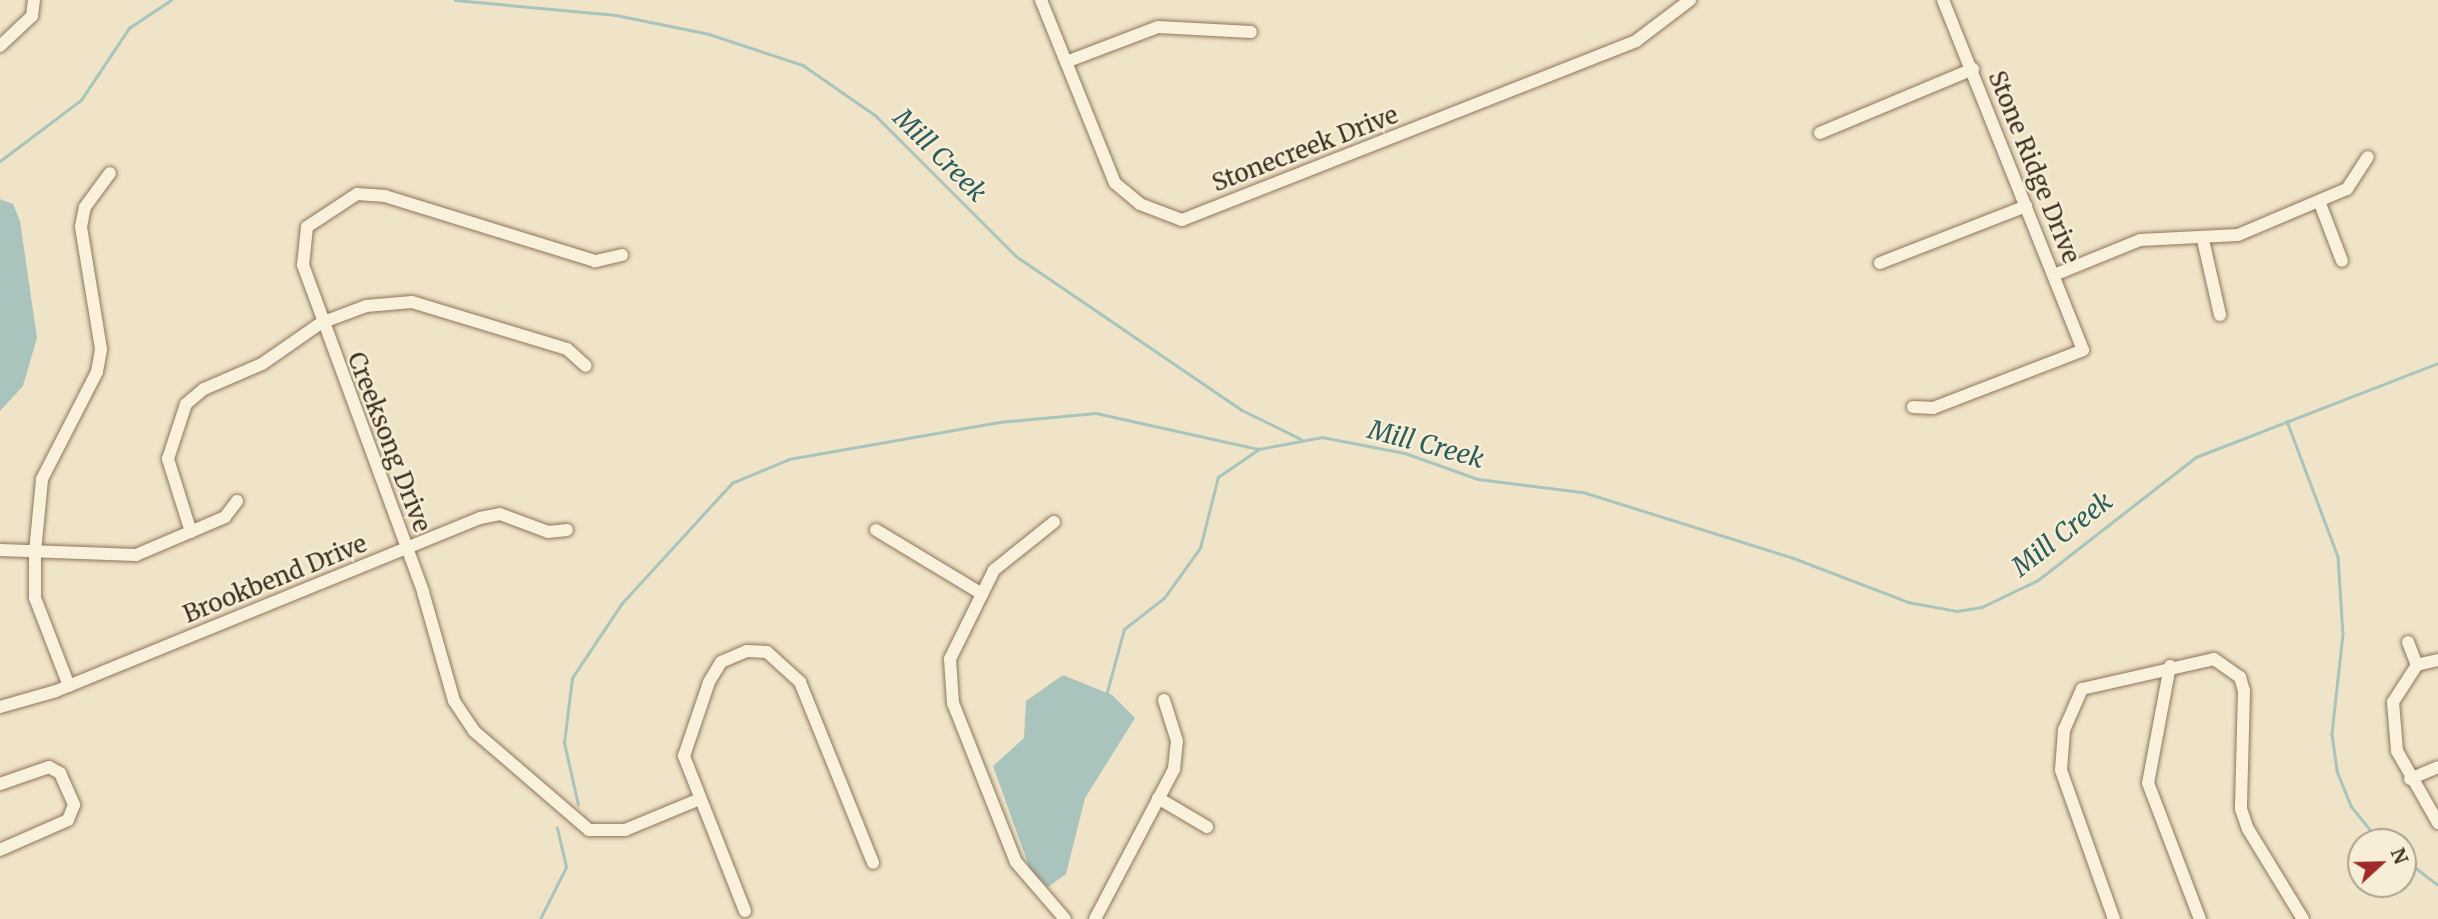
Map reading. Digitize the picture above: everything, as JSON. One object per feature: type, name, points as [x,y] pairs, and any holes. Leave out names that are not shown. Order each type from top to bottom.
[{"type":"street","points":[[0,46],[32,16],[34,0]]},
{"type":"street","name":"Stonecreek Drive","points":[[1041,0],[1115,183],[1140,204],[1182,220],[1636,41],[1688,1]]},
{"type":"street","name":"Stone Ridge Drive","points":[[1913,407],[1933,408],[2083,350],[1973,69],[1943,0]]},
{"type":"street","points":[[1066,62],[1158,27],[1251,32]]},
{"type":"street","points":[[1820,132],[1973,69]]},
{"type":"street","points":[[2054,275],[2140,240],[2203,240],[2238,235],[2347,189],[2368,157]]},
{"type":"street","points":[[69,685],[35,598],[35,552],[42,479],[97,372],[101,349],[81,227],[85,207],[110,173]]},
{"type":"street","name":"Creeksong Drive","points":[[622,256],[595,261],[385,196],[357,194],[307,227],[303,265],[321,323],[407,547],[454,701],[474,731],[572,821],[589,830],[625,830],[699,799]]},
{"type":"street","points":[[2319,201],[2342,261]]},
{"type":"street","points":[[1880,263],[2026,206]]},
{"type":"street","points":[[2203,240],[2220,315]]},
{"type":"street","points":[[191,532],[168,459],[186,404],[204,389],[262,365],[321,323],[366,306],[412,303],[567,349],[586,366]]},
{"type":"street","points":[[0,551],[136,555],[225,517],[237,501]]},
{"type":"street","name":"Brookbend Drive","points":[[0,707],[69,685],[407,547],[500,514],[548,532],[567,530]]},
{"type":"street","points":[[1055,522],[994,570],[950,659],[953,703],[1017,862],[1049,913],[1065,919]]},
{"type":"street","points":[[876,530],[982,594]]},
{"type":"street","points":[[2408,642],[2417,665]]},
{"type":"street","points":[[745,911],[684,756],[709,682],[721,662],[747,651],[767,652],[800,682],[873,863]]},
{"type":"street","points":[[2114,919],[2061,770],[2064,730],[2082,689],[2170,666],[2214,659],[2240,677],[2241,809],[2303,919]]},
{"type":"street","points":[[2438,660],[2417,665],[2393,702],[2397,751],[2410,779],[2438,823]]},
{"type":"street","points":[[2170,666],[2148,783],[2200,919]]},
{"type":"street","points":[[1095,919],[1174,769],[1177,741],[1164,700]]},
{"type":"street","points":[[0,785],[49,767],[60,773],[74,805],[68,820],[0,850]]},
{"type":"street","points":[[2410,779],[2438,767]]},
{"type":"street","points":[[1158,797],[1207,827]]},
{"type":"water","points":[[0,199],[13,204],[20,221],[37,338],[23,386],[0,411]]},
{"type":"water","points":[[1063,675],[1112,695],[1135,718],[1085,798],[1066,874],[1048,887],[1030,869],[993,766],[1024,738],[1026,701]]},
{"type":"waterway","name":"Mill Creek","points":[[0,161],[81,100],[129,28],[171,0]]},
{"type":"waterway","name":"Mill Creek","points":[[455,0],[616,15],[709,34],[803,65],[875,115],[1016,256],[1242,410],[1301,439]]},
{"type":"waterway","name":"Mill Creek","points":[[1107,692],[1124,629],[1164,598],[1200,548],[1218,477],[1259,449],[1322,437],[1405,453],[1478,479],[1583,492],[1791,557],[1908,602],[1957,611],[1982,607],[2038,580],[2196,457],[2438,363]]},
{"type":"waterway","points":[[578,805],[564,743],[572,678],[622,603],[732,483],[789,459],[999,422],[1096,413],[1259,449]]},
{"type":"waterway","points":[[2287,421],[2338,557],[2343,634],[2332,734],[2337,771],[2351,806],[2369,828]]},
{"type":"waterway","points":[[540,919],[566,867],[557,828]]},
{"type":"waterway","points":[[2417,869],[2438,885]]}]
